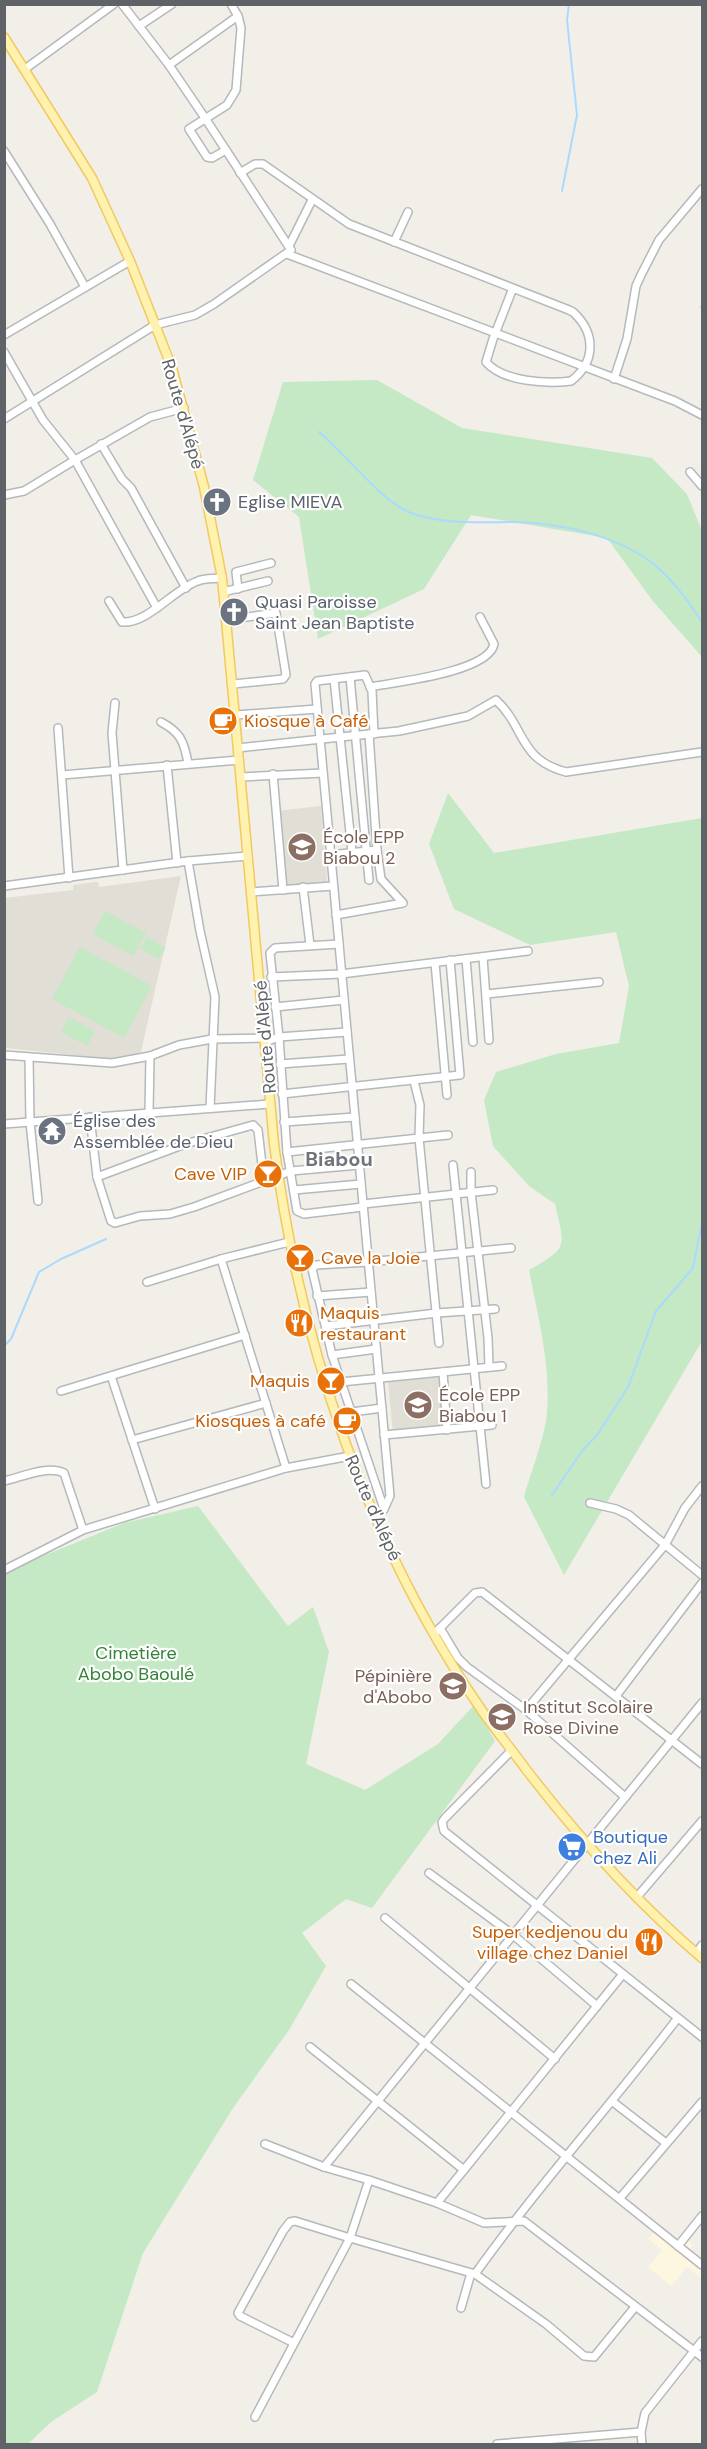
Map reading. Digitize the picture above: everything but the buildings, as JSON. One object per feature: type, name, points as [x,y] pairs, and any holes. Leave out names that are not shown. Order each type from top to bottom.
[{"type":"main road","name":"Route d'Alépé","points":[[4,38],[92,178],[129,261],[162,343],[184,408],[204,488],[222,578],[278,1177],[289,1242],[306,1317],[350,1455],[375,1519],[485,1716],[586,1844],[637,1897],[700,1955]]},
{"type":"street","points":[[25,69],[114,4]]},
{"type":"street","points":[[123,4],[206,118],[288,250],[584,368],[675,401],[702,415]]},
{"type":"street","points":[[139,27],[172,4]]},
{"type":"street","points":[[226,150],[212,158],[207,157],[189,131],[190,127],[227,105],[236,90],[241,28],[238,16],[231,4]]},
{"type":"street","points":[[169,65],[238,16]]},
{"type":"street","points":[[4,151],[50,224],[85,287]]},
{"type":"street","points":[[240,173],[255,164],[263,164],[349,224],[394,242],[513,288],[569,310],[576,315],[591,342],[584,368],[571,381],[537,384],[497,370],[486,362],[513,288]]},
{"type":"street","points":[[614,379],[627,339],[636,286],[641,274],[659,240],[702,189]]},
{"type":"street","points":[[4,419],[155,326],[195,315],[288,250],[312,200]]},
{"type":"street","points":[[394,242],[408,212]]},
{"type":"street","points":[[4,335],[129,261]]},
{"type":"street","points":[[4,352],[46,425],[75,460],[157,608]]},
{"type":"street","points":[[4,495],[24,491],[100,444],[158,414],[184,408]]},
{"type":"street","points":[[100,444],[122,480],[131,488],[186,588]]},
{"type":"street","points":[[690,472],[702,486]]},
{"type":"street","points":[[238,588],[236,572],[271,562]]},
{"type":"street","points":[[109,601],[122,622],[131,622],[200,580],[222,578]]},
{"type":"street","points":[[223,592],[268,581]]},
{"type":"street","points":[[226,620],[276,613],[286,675],[283,679],[233,684]]},
{"type":"street","points":[[370,687],[456,670],[486,658],[494,644],[480,617]]},
{"type":"street","points":[[336,915],[403,903],[381,879],[377,849],[370,687],[365,675],[317,681],[315,684],[330,855],[390,1496],[384,1509],[375,1519]]},
{"type":"street","points":[[350,677],[369,880]]},
{"type":"street","points":[[334,679],[352,852]]},
{"type":"street","points":[[238,748],[372,734],[468,716],[496,700],[534,757],[546,765],[566,772],[702,752]]},
{"type":"street","points":[[115,702],[112,733],[123,870]]},
{"type":"street","points":[[236,715],[317,709]]},
{"type":"street","points":[[161,722],[175,729],[182,740],[188,762]]},
{"type":"street","points":[[58,728],[69,878]]},
{"type":"street","points":[[62,775],[239,759]]},
{"type":"street","points":[[167,765],[177,863]]},
{"type":"street","points":[[241,777],[323,773]]},
{"type":"street","points":[[273,774],[283,890]]},
{"type":"street","points":[[330,855],[377,849]]},
{"type":"street","points":[[4,886],[188,861],[248,856]]},
{"type":"street","points":[[188,861],[200,931],[215,997],[210,1108]]},
{"type":"street","points":[[252,892],[333,886]]},
{"type":"street","points":[[303,887],[309,945]]},
{"type":"street","points":[[339,944],[273,949],[269,955],[279,1036],[287,1152],[297,1211],[299,1213],[493,1190]]},
{"type":"street","points":[[271,977],[341,974],[528,951]]},
{"type":"street","points":[[483,957],[489,1040]]},
{"type":"street","points":[[466,959],[473,1042]]},
{"type":"street","points":[[282,1094],[458,1076],[460,1071],[450,960]]},
{"type":"street","points":[[435,963],[447,1095]]},
{"type":"street","points":[[487,994],[599,982]]},
{"type":"street","points":[[275,1006],[344,1000]]},
{"type":"street","points":[[4,1055],[112,1063],[150,1056],[179,1045],[212,1039],[265,1040],[279,1036],[347,1032]]},
{"type":"street","points":[[149,1112],[150,1056]]},
{"type":"street","points":[[29,1058],[30,1122],[38,1202]]},
{"type":"street","points":[[280,1064],[349,1059]]},
{"type":"street","points":[[414,1081],[420,1105],[419,1138],[439,1343]]},
{"type":"street","points":[[4,1124],[270,1104]]},
{"type":"street","points":[[90,1117],[98,1177],[105,1205],[111,1221],[115,1223],[140,1216],[170,1214],[194,1207],[291,1171],[359,1165]]},
{"type":"street","points":[[285,1122],[355,1117]]},
{"type":"street","points":[[98,1177],[185,1144],[253,1125],[258,1130],[264,1182]]},
{"type":"street","points":[[287,1152],[448,1135]]},
{"type":"street","points":[[453,1165],[486,1485]]},
{"type":"street","points":[[471,1172],[471,1192],[485,1310],[489,1367]]},
{"type":"street","points":[[294,1190],[361,1184]]},
{"type":"street","points":[[147,1282],[221,1259],[289,1242]]},
{"type":"street","points":[[384,1509],[332,1355],[312,1269],[316,1265],[510,1248]]},
{"type":"street","points":[[221,1259],[286,1468]]},
{"type":"street","points":[[317,1296],[371,1292]]},
{"type":"street","points":[[326,1326],[437,1313],[495,1309]]},
{"type":"street","points":[[61,1392],[245,1335]]},
{"type":"street","points":[[332,1355],[376,1348]]},
{"type":"street","points":[[341,1382],[502,1366]]},
{"type":"street","points":[[443,1372],[447,1430]]},
{"type":"street","points":[[111,1376],[155,1509]]},
{"type":"street","points":[[132,1440],[266,1403]]},
{"type":"street","points":[[352,1412],[382,1408]]},
{"type":"street","points":[[384,1435],[492,1425]]},
{"type":"street","points":[[4,1570],[83,1530],[286,1468],[350,1455]]},
{"type":"street","points":[[4,1481],[45,1471],[57,1470],[64,1473],[83,1530]]},
{"type":"street","points":[[525,1710],[665,1545],[685,1508],[702,1486]]},
{"type":"street","points":[[590,1503],[623,1511],[702,1575]]},
{"type":"street","points":[[616,1696],[702,1583]]},
{"type":"street","points":[[625,1797],[525,1710],[467,1667],[437,1630],[480,1591],[673,1739],[702,1764]]},
{"type":"street","points":[[324,2167],[702,1703]]},
{"type":"street","points":[[512,1750],[445,1818],[442,1827],[449,1836],[702,2037]]},
{"type":"street","points":[[637,1897],[702,1821]]},
{"type":"street","points":[[429,1873],[512,1934],[597,2006]]},
{"type":"street","points":[[384,1918],[555,2059]]},
{"type":"street","points":[[700,1955],[702,1945]]},
{"type":"street","points":[[437,2203],[623,1974]]},
{"type":"street","points":[[351,1984],[702,2265]]},
{"type":"street","points":[[461,2308],[473,2274],[613,2102],[677,2019]]},
{"type":"street","points":[[310,2047],[464,2170]]},
{"type":"street","points":[[613,2102],[666,2143]]},
{"type":"street","points":[[620,2198],[702,2102]]},
{"type":"street","points":[[265,2144],[324,2167],[437,2203],[484,2223],[524,2221],[702,2357]]},
{"type":"street","points":[[255,2416],[350,2238],[369,2180]]},
{"type":"street","points":[[678,2246],[702,2216]]},
{"type":"street","points":[[294,2343],[240,2316],[240,2308],[283,2231],[295,2221],[473,2274],[546,2324],[589,2358],[594,2357],[635,2307]]},
{"type":"street","points":[[642,2445],[641,2432],[645,2413],[702,2341]]},
{"type":"street","points":[[497,2444],[641,2432]]},
{"type":"shaded area","name":"École EPP Biabou 2","points":[[321,806],[327,882],[283,886],[276,811]]},
{"type":"shaded area","points":[[181,876],[140,1056],[113,1059],[5,1048],[4,898],[73,890],[73,885],[95,882],[98,882],[99,887]]},
{"type":"shaded area","name":"École EPP Biabou 1","points":[[443,1377],[447,1429],[393,1434],[388,1382]]},
{"type":"shaded area","points":[[659,2226],[682,2244],[686,2240],[693,2245],[690,2250],[702,2261],[701,2278],[687,2267],[671,2286],[648,2267],[662,2250],[648,2239]]},
{"type":"green space","points":[[377,380],[462,428],[652,458],[687,494],[702,531],[702,657],[652,600],[607,538],[471,515],[424,589],[318,639],[299,517],[253,480],[283,382]]},
{"type":"green space","points":[[448,793],[494,853],[702,818],[702,1341],[564,1575],[524,1497],[544,1431],[548,1394],[543,1341],[529,1270],[557,1251],[561,1245],[561,1230],[555,1204],[529,1186],[493,1146],[484,1100],[496,1072],[556,1054],[619,1043],[629,986],[616,932],[530,945],[454,909],[429,844]]},
{"type":"green space","points":[[105,911],[146,933],[133,956],[93,934]]},
{"type":"green space","points":[[147,937],[166,948],[159,959],[140,949]]},
{"type":"green space","points":[[80,947],[152,986],[124,1038],[52,999]]},
{"type":"green space","points":[[69,1017],[95,1031],[87,1046],[61,1032]]},
{"type":"green space","name":"Cimetière Abobo Baoulé","points":[[198,1506],[288,1626],[313,1607],[329,1652],[306,1764],[365,1790],[438,1744],[474,1705],[495,1741],[372,1908],[346,1899],[302,1933],[326,1966],[289,2030],[233,2108],[143,2253],[97,2392],[51,2422],[28,2444],[4,2444],[4,1572],[124,1523]]},
{"type":"waterway","points":[[562,191],[577,115],[567,20],[569,4]]},
{"type":"waterway","points":[[319,432],[376,489],[400,508],[411,513],[450,521],[533,523],[570,528],[608,539],[625,547],[663,572],[681,592],[702,622]]},
{"type":"waterway","points":[[552,1495],[582,1451],[598,1434],[628,1387],[656,1311],[693,1268],[702,1223]]},
{"type":"waterway","points":[[4,1346],[11,1339],[39,1272],[61,1259],[106,1239]]},
{"type":"place","name":"Eglise MIEVA","points":[[217,502]]},
{"type":"place","name":"Quasi Paroisse Saint Jean Baptiste","points":[[234,612]]},
{"type":"place","name":"Kiosque à Café","points":[[223,721]]},
{"type":"place","name":"École EPP Biabou 2","points":[[302,847]]},
{"type":"place","name":"Église des Assemblée de Dieu","points":[[52,1131]]},
{"type":"place","name":"Cave VIP","points":[[268,1174]]},
{"type":"place","name":"Cave la Joie","points":[[300,1258]]},
{"type":"place","name":"Maquis restaurant","points":[[299,1323]]},
{"type":"place","name":"Maquis","points":[[331,1381]]},
{"type":"place","name":"École EPP Biabou 1","points":[[418,1405]]},
{"type":"place","name":"Kiosques à café","points":[[347,1421]]},
{"type":"place","name":"Pépinière d'Abobo","points":[[453,1686]]},
{"type":"place","name":"Institut Scolaire Rose Divine","points":[[502,1717]]},
{"type":"place","name":"Boutique chez Ali","points":[[572,1847]]},
{"type":"place","name":"Super kedjenou du village chez Daniel","points":[[649,1942]]},
{"type":"district","name":"Biabou","points":[[339,1159]]}]
